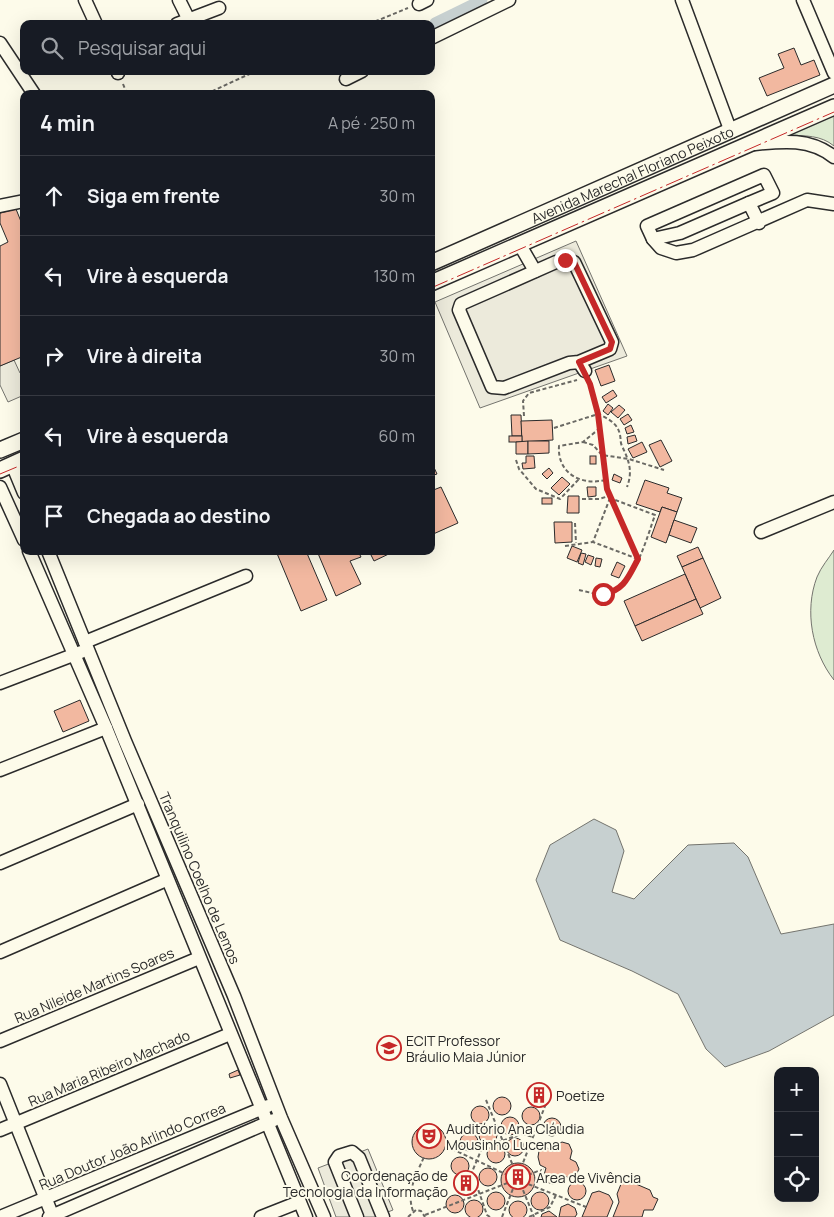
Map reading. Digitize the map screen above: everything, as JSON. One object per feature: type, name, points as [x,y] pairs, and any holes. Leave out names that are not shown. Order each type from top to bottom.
[{"type":"main road","name":"Avenida Marechal Floriano Peixoto","points":[[435,261],[834,85]]},
{"type":"main road","name":"Avenida Marechal Floriano Peixoto","points":[[435,281],[752,145],[834,107]]},
{"type":"main road","points":[[0,450],[20,442]]},
{"type":"street","points":[[84,0],[94,20]]},
{"type":"street","points":[[179,0],[183,20]]},
{"type":"street","points":[[435,36],[510,0]]},
{"type":"street","points":[[682,0],[731,132]]},
{"type":"street","points":[[803,0],[834,73]]},
{"type":"street","points":[[188,20],[219,8]]},
{"type":"street","points":[[0,43],[20,73]]},
{"type":"street","points":[[21,75],[31,90]]},
{"type":"street","points":[[346,79],[354,75]]},
{"type":"street","points":[[752,145],[800,141],[818,147],[834,157]]},
{"type":"street","points":[[653,240],[680,233],[773,193],[764,175],[647,226],[653,240],[661,248],[676,253],[692,250],[759,223],[807,200],[834,204]]},
{"type":"street","points":[[0,206],[20,202]]},
{"type":"street","points":[[749,203],[759,223]]},
{"type":"street","points":[[520,245],[535,271]]},
{"type":"street","points":[[565,260],[574,262],[612,342],[610,349],[581,371],[570,363],[504,388],[492,387],[459,310],[461,304],[556,262],[565,260]]},
{"type":"street","points":[[12,464],[20,483]]},
{"type":"street","points":[[0,487],[20,531]]},
{"type":"street","points":[[761,532],[834,502]]},
{"type":"street","name":"Tranquilino Coelho de Lemos","points":[[31,555],[106,728],[119,743],[234,996],[281,1118],[324,1217]]},
{"type":"street","name":"Tranquilino Coelho de Lemos","points":[[50,555],[87,646],[138,804],[166,880],[306,1217]]},
{"type":"street","points":[[0,683],[75,655],[87,646],[246,576]]},
{"type":"street","points":[[0,770],[106,728]]},
{"type":"street","points":[[0,863],[138,804]]},
{"type":"street","points":[[0,952],[166,880]]},
{"type":"street","name":"Rua Nileide Martins Soares","points":[[0,1041],[199,958]]},
{"type":"street","name":"Rua Maria Ribeiro Machado","points":[[0,1130],[230,1034]]},
{"type":"street","points":[[0,1084],[51,1217],[267,1122],[281,1118]]},
{"type":"street","name":"Rua Doutor João Arlindo Correa","points":[[0,1217],[261,1108],[276,1104]]},
{"type":"street","points":[[357,1217],[335,1162],[339,1156],[352,1152],[359,1158],[383,1217]]},
{"type":"street","points":[[261,1217],[299,1202]]},
{"type":"path","points":[[379,20],[423,2]]},
{"type":"path","points":[[215,90],[247,75]]},
{"type":"path","points":[[524,416],[523,401],[529,394],[581,371],[598,414],[605,480],[609,497],[638,559]]},
{"type":"path","points":[[554,428],[598,414],[607,418],[616,426],[621,444],[629,458],[631,473],[627,487]]},
{"type":"path","points":[[583,442],[600,428]]},
{"type":"path","points":[[605,480],[586,482],[579,479],[560,463],[559,446],[583,442],[593,445],[602,455],[629,458],[664,470]]},
{"type":"path","points":[[516,460],[519,469],[536,489],[560,499],[579,479]]},
{"type":"path","points":[[593,542],[609,497]]},
{"type":"path","points":[[579,590],[603,594],[619,590],[627,581],[638,559],[655,515],[609,497],[582,500]]},
{"type":"path","points":[[575,523],[576,543]]},
{"type":"path","points":[[565,546],[593,542],[638,559]]},
{"type":"path","points":[[486,1100],[534,1216]]},
{"type":"path","points":[[502,1217],[518,1180],[547,1101]]},
{"type":"path","points":[[490,1217],[487,1216],[472,1172],[482,1148],[521,1134],[534,1137]]},
{"type":"path","points":[[446,1146],[518,1180],[586,1207]]},
{"type":"path","points":[[413,1211],[410,1203],[412,1184],[424,1158]]},
{"type":"path","points":[[408,1217],[413,1211],[419,1210],[425,1216],[546,1168]]},
{"type":"path","points":[[529,1217],[550,1207],[556,1195]]},
{"type":"green space","points":[[834,115],[834,146],[818,138],[789,135]]},
{"type":"green space","points":[[834,550],[834,680],[820,657],[812,631],[811,604],[817,577]]},
{"type":"shaded area","points":[[576,241],[627,356],[480,408],[435,302]]},
{"type":"shaded area","points":[[14,360],[20,373],[20,397],[8,402],[0,385],[0,366]]},
{"type":"shaded area","points":[[594,819],[616,830],[624,851],[612,892],[634,899],[688,845],[734,843],[748,857],[781,934],[834,924],[834,1015],[769,1051],[725,1067],[706,1049],[678,994],[632,971],[560,940],[536,880],[550,845]]},
{"type":"shaded area","points":[[368,1149],[393,1210],[375,1217],[336,1217],[318,1168]]},
{"type":"building","points":[[794,48],[801,65],[814,60],[820,75],[767,96],[759,78],[784,68],[778,54]]},
{"type":"building","points":[[16,209],[20,219],[20,358],[0,366],[0,246],[8,242],[0,223],[0,213]]},
{"type":"building","points":[[609,365],[615,381],[601,386],[595,370]]},
{"type":"building","points":[[613,390],[617,396],[606,403],[602,397]]},
{"type":"building","points":[[608,404],[613,408],[608,415],[603,411]]},
{"type":"building","points":[[619,405],[625,410],[618,418],[611,412]]},
{"type":"building","points":[[628,414],[632,420],[624,425],[620,419]]},
{"type":"building","points":[[511,415],[521,415],[522,436],[512,436]]},
{"type":"building","points":[[552,420],[553,440],[522,442],[521,421]]},
{"type":"building","points":[[631,425],[634,432],[627,434],[625,428]]},
{"type":"building","points":[[635,435],[637,441],[628,444],[627,437]]},
{"type":"building","points":[[509,436],[522,436],[522,442],[509,442]]},
{"type":"building","points":[[661,440],[672,461],[660,467],[649,445]]},
{"type":"building","points":[[528,441],[528,454],[516,454],[516,442]]},
{"type":"building","points":[[528,441],[549,441],[549,453],[528,454]]},
{"type":"building","points":[[642,442],[647,452],[633,458],[628,449]]},
{"type":"building","points":[[526,456],[534,456],[535,468],[523,469],[522,463],[526,463]]},
{"type":"building","points":[[590,456],[596,456],[596,464],[590,464]]},
{"type":"building","points":[[549,468],[553,473],[547,479],[542,474]]},
{"type":"building","points":[[614,474],[622,478],[620,483],[612,480]]},
{"type":"building","points":[[562,477],[570,484],[559,495],[551,488]]},
{"type":"building","points":[[645,480],[669,488],[667,493],[682,498],[677,512],[662,507],[660,512],[636,504]]},
{"type":"building","points":[[441,487],[458,523],[435,533],[435,489]]},
{"type":"building","points":[[587,487],[596,487],[596,496],[588,497]]},
{"type":"building","points":[[568,496],[579,496],[579,513],[567,513]]},
{"type":"building","points":[[542,498],[552,498],[552,504],[542,504]]},
{"type":"building","points":[[662,507],[677,512],[666,543],[651,537]]},
{"type":"building","points":[[674,520],[697,528],[691,543],[669,535]]},
{"type":"building","points":[[554,522],[572,522],[572,542],[555,543]]},
{"type":"building","points":[[572,546],[582,550],[577,562],[567,558]]},
{"type":"building","points":[[698,547],[703,558],[682,567],[677,556]]},
{"type":"building","points":[[581,553],[586,554],[583,565],[578,563]]},
{"type":"building","points":[[278,555],[308,555],[327,600],[301,611]]},
{"type":"building","points":[[319,555],[360,555],[361,557],[350,561],[361,584],[336,596]]},
{"type":"building","points":[[371,555],[387,555],[374,561]]},
{"type":"building","points":[[588,555],[594,557],[591,565],[585,562]]},
{"type":"building","points":[[596,558],[602,559],[600,567],[595,566]]},
{"type":"building","points":[[703,558],[721,598],[700,608],[682,567]]},
{"type":"building","points":[[617,562],[625,566],[619,578],[611,575]]},
{"type":"building","points":[[685,574],[696,599],[635,626],[624,601]]},
{"type":"building","points":[[696,599],[703,614],[642,641],[635,626]]},
{"type":"building","points":[[80,700],[89,721],[63,732],[54,711]]},
{"type":"building","points":[[238,1070],[240,1075],[230,1078],[229,1074]]},
{"type":"building","name":"Poetize","points":[[539,1089],[545,1092],[548,1098],[545,1104],[539,1107],[533,1104],[530,1098],[533,1092]]},
{"type":"building","points":[[502,1097],[508,1100],[511,1106],[508,1112],[502,1115],[496,1112],[493,1106],[496,1100]]},
{"type":"building","points":[[480,1106],[486,1109],[489,1115],[486,1121],[480,1124],[474,1121],[471,1115],[474,1109]]},
{"type":"building","points":[[531,1107],[537,1110],[540,1116],[537,1122],[531,1125],[525,1122],[522,1116],[525,1110]]},
{"type":"building","points":[[510,1117],[516,1120],[519,1126],[516,1132],[510,1135],[504,1132],[501,1126],[504,1120]]},
{"type":"building","points":[[552,1118],[558,1121],[561,1127],[558,1133],[552,1136],[546,1133],[543,1127],[546,1121]]},
{"type":"building","name":"Auditório Ana Cláudia Mousinho Lucena","points":[[429,1125],[441,1130],[446,1142],[441,1154],[429,1159],[417,1154],[412,1142],[417,1130]]},
{"type":"building","points":[[488,1126],[494,1129],[497,1135],[494,1141],[488,1144],[482,1141],[479,1135],[482,1129]]},
{"type":"building","points":[[469,1133],[475,1136],[478,1142],[475,1148],[469,1151],[463,1148],[460,1142],[463,1136]]},
{"type":"building","points":[[515,1138],[521,1141],[524,1147],[521,1153],[515,1156],[509,1153],[506,1147],[509,1141]]},
{"type":"building","points":[[562,1142],[569,1144],[572,1151],[570,1159],[576,1162],[579,1169],[576,1175],[569,1178],[563,1175],[560,1182],[553,1184],[546,1182],[544,1175],[546,1168],[540,1165],[539,1151],[547,1148],[553,1151],[556,1145]]},
{"type":"building","points":[[496,1145],[502,1148],[505,1154],[502,1160],[496,1163],[490,1160],[487,1154],[490,1148]]},
{"type":"building","points":[[460,1157],[466,1160],[469,1166],[466,1172],[460,1175],[454,1172],[451,1166],[454,1160]]},
{"type":"building","name":"Área de Vivência","points":[[518,1163],[530,1168],[535,1180],[530,1192],[518,1197],[506,1192],[501,1180],[506,1168]]},
{"type":"building","points":[[488,1168],[494,1171],[497,1177],[494,1183],[488,1186],[482,1183],[479,1177],[482,1171]]},
{"type":"building","name":"Coordenação de Tecnologia da Informação","points":[[466,1177],[472,1180],[475,1186],[472,1192],[466,1195],[460,1192],[457,1186],[460,1180]]},
{"type":"building","points":[[629,1181],[650,1190],[653,1197],[658,1199],[653,1210],[644,1210],[642,1217],[613,1217],[619,1202],[617,1194],[621,1184]]},
{"type":"building","points":[[577,1182],[583,1185],[586,1191],[583,1197],[577,1200],[571,1197],[568,1191],[571,1185]]},
{"type":"building","points":[[599,1191],[609,1195],[613,1202],[607,1217],[582,1217],[592,1193]]},
{"type":"building","points":[[496,1192],[502,1195],[505,1201],[502,1207],[496,1210],[490,1207],[487,1201],[490,1195]]},
{"type":"building","points":[[540,1192],[546,1195],[549,1201],[546,1207],[540,1210],[534,1207],[531,1201],[534,1195]]},
{"type":"building","points":[[455,1195],[461,1198],[464,1204],[461,1210],[455,1213],[449,1210],[446,1204],[449,1198]]},
{"type":"building","points":[[474,1200],[480,1203],[483,1209],[480,1215],[474,1218],[468,1215],[465,1209],[468,1203]]},
{"type":"building","points":[[518,1201],[526,1207],[526,1213],[521,1218],[512,1216],[509,1210],[512,1204]]},
{"type":"building","points":[[568,1204],[575,1208],[577,1214],[575,1217],[559,1217],[561,1207]]},
{"type":"building","points":[[549,1211],[557,1217],[541,1217],[542,1214]]},
{"type":"waterway","points":[[435,23],[482,0]]},
{"type":"power","points":[[435,286],[834,112]]},
{"type":"power","points":[[0,474],[20,466]]},
{"type":"place","name":"ECIT Professor Bráulio Maia Júnior","points":[[389,1048]]},
{"type":"place","name":"Poetize","points":[[539,1095]]},
{"type":"place","name":"Auditório Ana Cláudia Mousinho Lucena","points":[[429,1136]]},
{"type":"place","name":"Área de Vivência","points":[[518,1177]]},
{"type":"place","name":"Coordenação de Tecnologia da Informação","points":[[466,1183]]},
{"type":"route","points":[[565,260],[574,262],[612,342],[610,349],[579,362],[590,384],[598,414],[607,489],[638,559],[627,581],[619,590],[603,594]]}]
